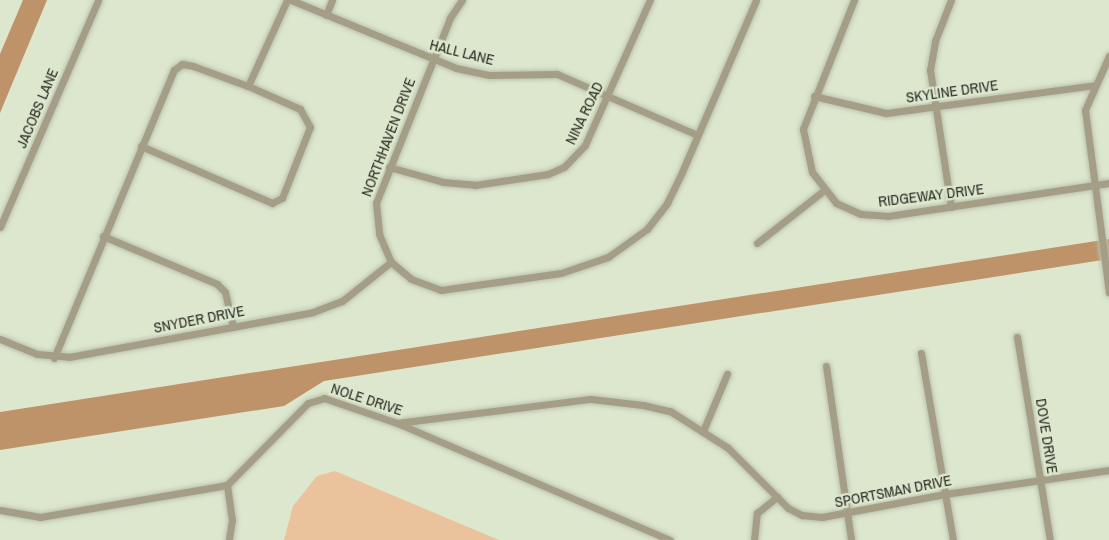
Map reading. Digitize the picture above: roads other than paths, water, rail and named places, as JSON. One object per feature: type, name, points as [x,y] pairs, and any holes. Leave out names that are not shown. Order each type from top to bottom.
[{"type":"street","name":"JACOBS LANE","points":[[0,227],[98,0]]},
{"type":"street","name":"HALL LANE","points":[[289,0],[432,61],[489,75],[548,72],[697,135]]},
{"type":"street","points":[[249,86],[289,0]]},
{"type":"street","points":[[326,15],[332,0]]},
{"type":"street","name":"NORTHHAVEN DRIVE","points":[[391,262],[375,218],[379,191],[432,61],[462,0]]},
{"type":"street","name":"NINA ROAD","points":[[389,167],[463,185],[556,172],[585,145],[650,0]]},
{"type":"street","points":[[391,262],[426,285],[467,289],[561,273],[608,257],[628,245],[659,215],[756,0]]},
{"type":"street","name":"RIDGEWAY DRIVE","points":[[854,0],[814,96],[803,129],[803,145],[812,172],[824,191],[836,202],[867,215],[888,216],[1109,183]]},
{"type":"street","points":[[951,0],[931,59],[935,108],[951,207]]},
{"type":"street","points":[[1109,56],[1085,110],[1109,292]]},
{"type":"street","points":[[54,358],[103,236],[141,146],[174,69],[182,64],[249,86],[300,109],[310,127],[282,198],[272,203],[141,146]]},
{"type":"street","name":"SKYLINE DRIVE","points":[[814,96],[886,113],[1095,85]]},
{"type":"street","points":[[757,243],[824,191]]},
{"type":"street","points":[[103,236],[217,284],[225,292],[233,327]]},
{"type":"street","name":"SNYDER DRIVE","points":[[0,339],[54,358],[328,309],[391,262]]},
{"type":"street","name":"DOVE DRIVE","points":[[1017,337],[1050,540]]},
{"type":"street","points":[[921,353],[953,540]]},
{"type":"street","points":[[826,366],[851,540]]},
{"type":"street","points":[[703,431],[727,374]]},
{"type":"street","name":"NOLE DRIVE","points":[[227,485],[308,403],[318,398],[397,423],[670,540]]},
{"type":"street","name":"SPORTSMAN DRIVE","points":[[397,423],[591,399],[670,411],[703,431],[759,474],[777,497],[802,515],[847,515],[945,494],[1040,482],[1109,470]]},
{"type":"street","points":[[0,510],[40,517],[227,485],[232,520],[229,540]]},
{"type":"street","points":[[754,540],[756,513],[777,497]]}]
